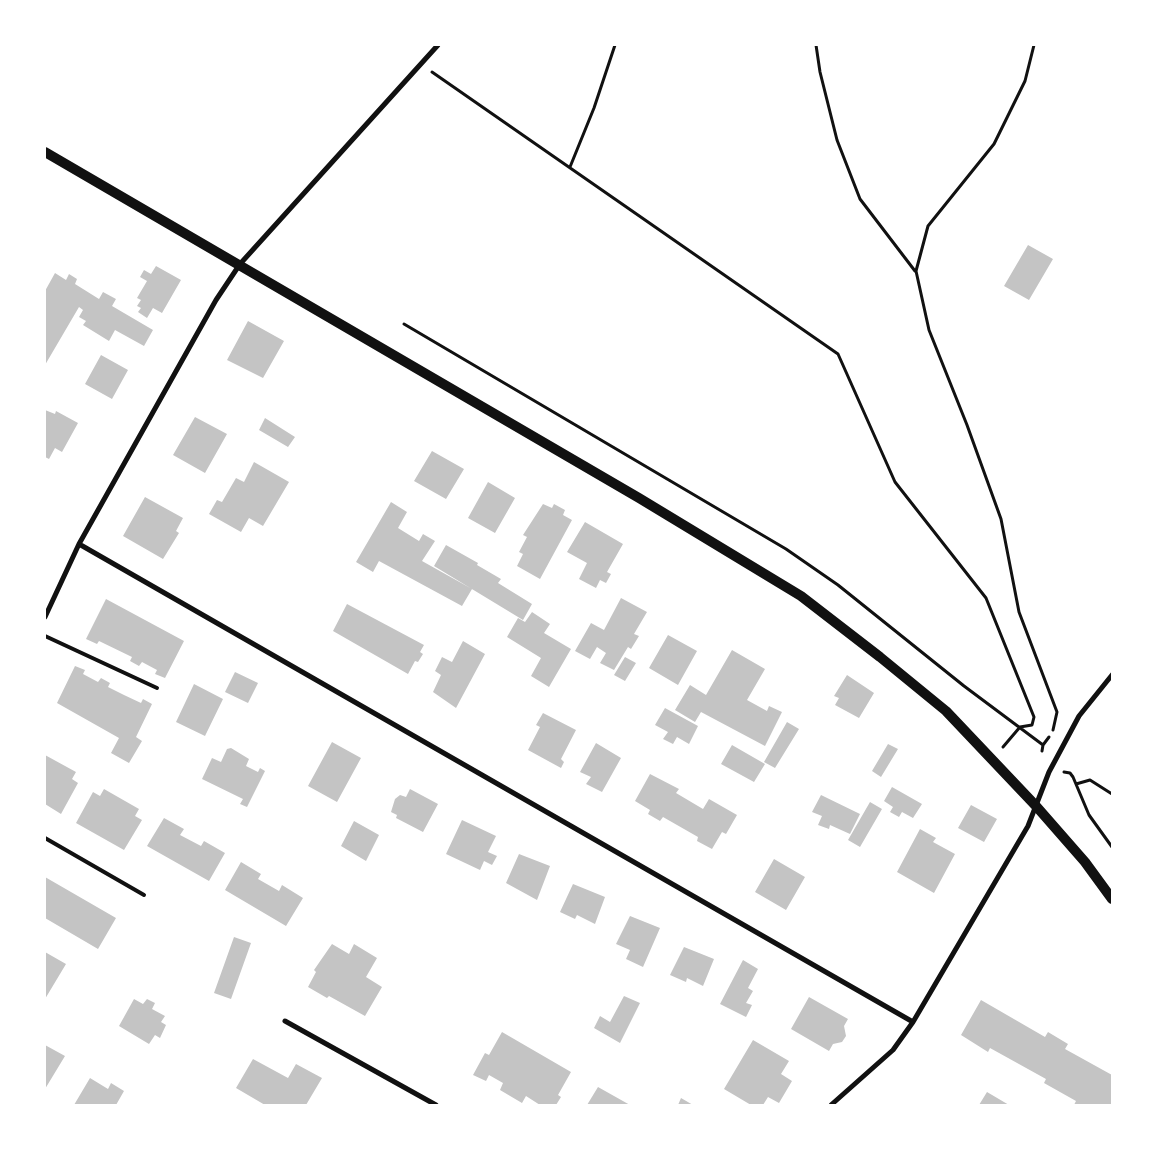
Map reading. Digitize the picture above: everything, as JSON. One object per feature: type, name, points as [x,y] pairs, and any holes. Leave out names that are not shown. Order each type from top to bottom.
[{"type":"main road","points":[[45,152],[240,264],[436,382],[639,498],[801,596],[946,711],[1036,806],[1085,862],[1112,899]]},
{"type":"street","points":[[45,617],[79,544],[216,300],[240,264],[438,45]]},
{"type":"street","points":[[79,544],[913,1022]]},
{"type":"street","points":[[831,1105],[893,1050],[913,1022],[1028,826],[1049,772],[1079,716],[1112,675]]},
{"type":"street","points":[[285,1022],[436,1105]]},
{"type":"lane","points":[[45,636],[157,688]]},
{"type":"lane","points":[[45,838],[144,895]]},
{"type":"path","points":[[570,167],[594,108],[615,45]]},
{"type":"path","points":[[404,324],[786,549],[838,585],[964,686],[1043,745],[1053,732],[1057,712],[1020,612],[1001,519],[967,425],[929,330],[916,271],[860,199],[837,140],[820,72],[816,45]]},
{"type":"path","points":[[916,271],[928,226],[994,144],[1025,80],[1034,45]]},
{"type":"path","points":[[420,64],[838,354],[895,482],[986,598],[1034,717],[1032,725],[1020,727],[992,758]]},
{"type":"path","points":[[1070,773],[1089,815],[1112,847]]},
{"type":"path","points":[[1076,784],[1090,780],[1112,794]]},
{"type":"building","points":[[1028,245],[1053,259],[1029,300],[1004,286]]},
{"type":"building","points":[[156,266],[181,280],[162,313],[153,308],[147,318],[138,312],[141,308],[137,306],[141,300],[137,298],[147,281],[140,277],[144,270],[151,274]]},
{"type":"building","points":[[55,273],[66,280],[69,274],[77,279],[75,284],[99,299],[103,292],[116,299],[112,306],[153,330],[144,346],[115,330],[109,341],[83,325],[86,321],[79,317],[83,310],[79,307],[45,365],[45,291]]},
{"type":"building","points":[[248,321],[284,341],[263,378],[227,360]]},
{"type":"building","points":[[101,355],[128,370],[112,399],[85,384]]},
{"type":"building","points":[[45,410],[55,414],[56,411],[78,423],[62,452],[55,448],[49,459],[45,457]]},
{"type":"building","points":[[195,417],[227,434],[205,473],[173,455]]},
{"type":"building","points":[[265,418],[295,437],[288,447],[259,430]]},
{"type":"building","points":[[432,451],[464,469],[446,499],[414,481]]},
{"type":"building","points":[[254,462],[289,482],[263,526],[249,518],[241,532],[209,514],[217,500],[222,502],[236,478],[244,482]]},
{"type":"building","points":[[488,482],[515,498],[495,533],[468,518]]},
{"type":"building","points":[[145,497],[183,518],[176,531],[179,533],[163,559],[123,536]]},
{"type":"building","points":[[391,502],[407,512],[398,528],[419,541],[423,534],[435,541],[422,561],[472,589],[462,606],[379,561],[373,572],[356,562]]},
{"type":"building","points":[[543,504],[552,508],[554,504],[565,510],[563,515],[572,520],[540,579],[517,566],[523,554],[519,552],[527,537],[523,535]]},
{"type":"building","points":[[585,522],[623,544],[607,572],[611,574],[606,583],[600,580],[596,588],[579,579],[587,563],[567,552]]},
{"type":"building","points":[[446,545],[478,563],[477,565],[501,579],[498,583],[532,604],[523,620],[434,566]]},
{"type":"building","points":[[621,598],[647,612],[634,634],[639,636],[631,649],[628,647],[614,670],[600,663],[606,653],[597,647],[590,659],[575,651],[591,623],[604,630]]},
{"type":"building","points":[[106,599],[184,641],[165,678],[155,674],[157,670],[142,662],[139,666],[130,661],[132,657],[99,641],[97,644],[86,639]]},
{"type":"building","points":[[347,604],[424,645],[420,652],[423,654],[418,662],[415,661],[408,674],[333,631]]},
{"type":"building","points":[[532,612],[550,624],[544,633],[571,649],[549,687],[531,676],[541,658],[507,637],[518,618],[525,622]]},
{"type":"building","points":[[668,635],[697,651],[678,685],[649,668]]},
{"type":"building","points":[[463,641],[485,654],[456,708],[433,692],[441,675],[435,671],[442,657],[452,662]]},
{"type":"building","points":[[732,650],[765,669],[747,700],[767,711],[769,706],[782,712],[765,746],[701,712],[695,722],[675,710],[690,685],[706,695]]},
{"type":"building","points":[[625,657],[636,663],[625,681],[614,675]]},
{"type":"building","points":[[75,666],[85,670],[83,674],[98,682],[101,678],[110,683],[108,687],[124,695],[141,703],[143,699],[152,704],[136,737],[142,741],[129,763],[111,753],[119,738],[57,703]]},
{"type":"building","points":[[235,672],[258,683],[248,703],[225,692]]},
{"type":"building","points":[[847,675],[874,693],[859,718],[835,705],[839,698],[834,696]]},
{"type":"building","points":[[194,684],[223,699],[205,736],[176,722]]},
{"type":"building","points":[[665,708],[698,726],[689,744],[677,737],[673,744],[663,739],[668,732],[655,725]]},
{"type":"building","points":[[543,713],[576,730],[561,759],[564,762],[561,768],[528,750],[540,727],[536,725]]},
{"type":"building","points":[[787,722],[799,729],[775,768],[764,762]]},
{"type":"building","points":[[332,742],[361,758],[337,802],[308,786]]},
{"type":"building","points":[[596,743],[621,758],[602,792],[586,784],[591,777],[580,772]]},
{"type":"building","points":[[888,744],[898,749],[881,777],[872,771]]},
{"type":"building","points":[[732,745],[765,764],[754,782],[721,764]]},
{"type":"building","points":[[231,748],[249,759],[246,766],[258,772],[260,768],[265,771],[247,807],[240,804],[243,799],[202,779],[212,758],[221,762],[227,749]]},
{"type":"building","points":[[45,755],[76,772],[72,779],[78,783],[61,814],[45,804]]},
{"type":"building","points":[[650,774],[679,789],[676,793],[703,809],[709,799],[737,815],[726,834],[722,832],[712,849],[697,841],[698,837],[663,817],[660,821],[648,814],[650,810],[635,801]]},
{"type":"building","points":[[892,787],[922,804],[913,818],[902,812],[899,817],[890,812],[893,807],[884,801]]},
{"type":"building","points":[[104,789],[139,809],[135,816],[142,820],[124,850],[76,823],[93,792],[100,796]]},
{"type":"building","points":[[410,789],[438,804],[423,832],[396,818],[397,815],[391,812],[395,799],[400,795],[406,797]]},
{"type":"building","points":[[821,795],[860,814],[850,834],[830,825],[829,829],[818,825],[822,816],[812,812]]},
{"type":"building","points":[[870,802],[882,809],[860,847],[848,840]]},
{"type":"building","points":[[971,805],[997,819],[984,842],[958,828]]},
{"type":"building","points":[[164,818],[184,829],[180,835],[201,846],[204,841],[225,853],[209,881],[147,846]]},
{"type":"building","points":[[462,820],[496,836],[488,852],[497,856],[492,865],[484,861],[480,870],[446,854]]},
{"type":"building","points":[[354,821],[379,835],[366,861],[341,846]]},
{"type":"building","points":[[920,829],[936,838],[933,842],[955,854],[934,893],[897,872]]},
{"type":"building","points":[[519,854],[550,866],[537,900],[506,883]]},
{"type":"building","points":[[774,859],[805,877],[786,910],[755,892]]},
{"type":"building","points":[[241,862],[261,874],[258,879],[279,891],[282,885],[303,898],[286,926],[225,890]]},
{"type":"building","points":[[45,877],[116,918],[98,949],[45,918]]},
{"type":"building","points":[[573,884],[605,897],[595,924],[577,915],[575,919],[560,912]]},
{"type":"building","points":[[630,916],[660,928],[643,967],[626,959],[630,950],[616,944]]},
{"type":"building","points":[[234,937],[251,943],[231,999],[214,993]]},
{"type":"building","points":[[332,944],[349,954],[354,944],[377,958],[366,977],[382,987],[365,1016],[329,996],[327,998],[308,987],[316,972],[314,970]]},
{"type":"building","points":[[684,947],[714,959],[703,986],[687,978],[686,982],[670,975]]},
{"type":"building","points":[[45,952],[66,964],[45,999]]},
{"type":"building","points":[[743,960],[758,969],[748,988],[753,991],[746,1003],[752,1005],[746,1017],[720,1004]]},
{"type":"building","points":[[624,996],[640,1003],[620,1043],[594,1028],[600,1016],[610,1022]]},
{"type":"building","points":[[809,997],[848,1019],[844,1026],[846,1036],[842,1042],[833,1044],[829,1051],[791,1029]]},
{"type":"building","points":[[134,999],[143,1004],[147,999],[155,1003],[152,1009],[165,1016],[161,1022],[166,1025],[160,1038],[155,1035],[149,1044],[119,1026]]},
{"type":"building","points":[[981,1000],[1045,1037],[1048,1032],[1068,1044],[1065,1049],[1112,1075],[1112,1105],[1074,1105],[1076,1101],[1044,1083],[1046,1079],[990,1048],[988,1052],[961,1035]]},
{"type":"building","points":[[502,1032],[571,1072],[558,1095],[561,1097],[556,1105],[540,1105],[526,1096],[522,1103],[500,1090],[503,1083],[489,1075],[486,1081],[473,1075],[485,1053],[489,1055]]},
{"type":"building","points":[[753,1040],[789,1061],[781,1074],[792,1081],[779,1103],[768,1097],[763,1105],[751,1105],[724,1089]]},
{"type":"building","points":[[45,1045],[65,1056],[45,1089]]},
{"type":"building","points":[[253,1059],[288,1078],[296,1064],[322,1078],[306,1105],[265,1105],[236,1088]]},
{"type":"building","points":[[90,1078],[108,1089],[111,1083],[124,1091],[116,1105],[74,1105]]},
{"type":"building","points":[[598,1087],[630,1105],[587,1105]]},
{"type":"building","points":[[987,1092],[1009,1105],[979,1105]]},
{"type":"building","points":[[681,1098],[693,1105],[678,1105]]}]
